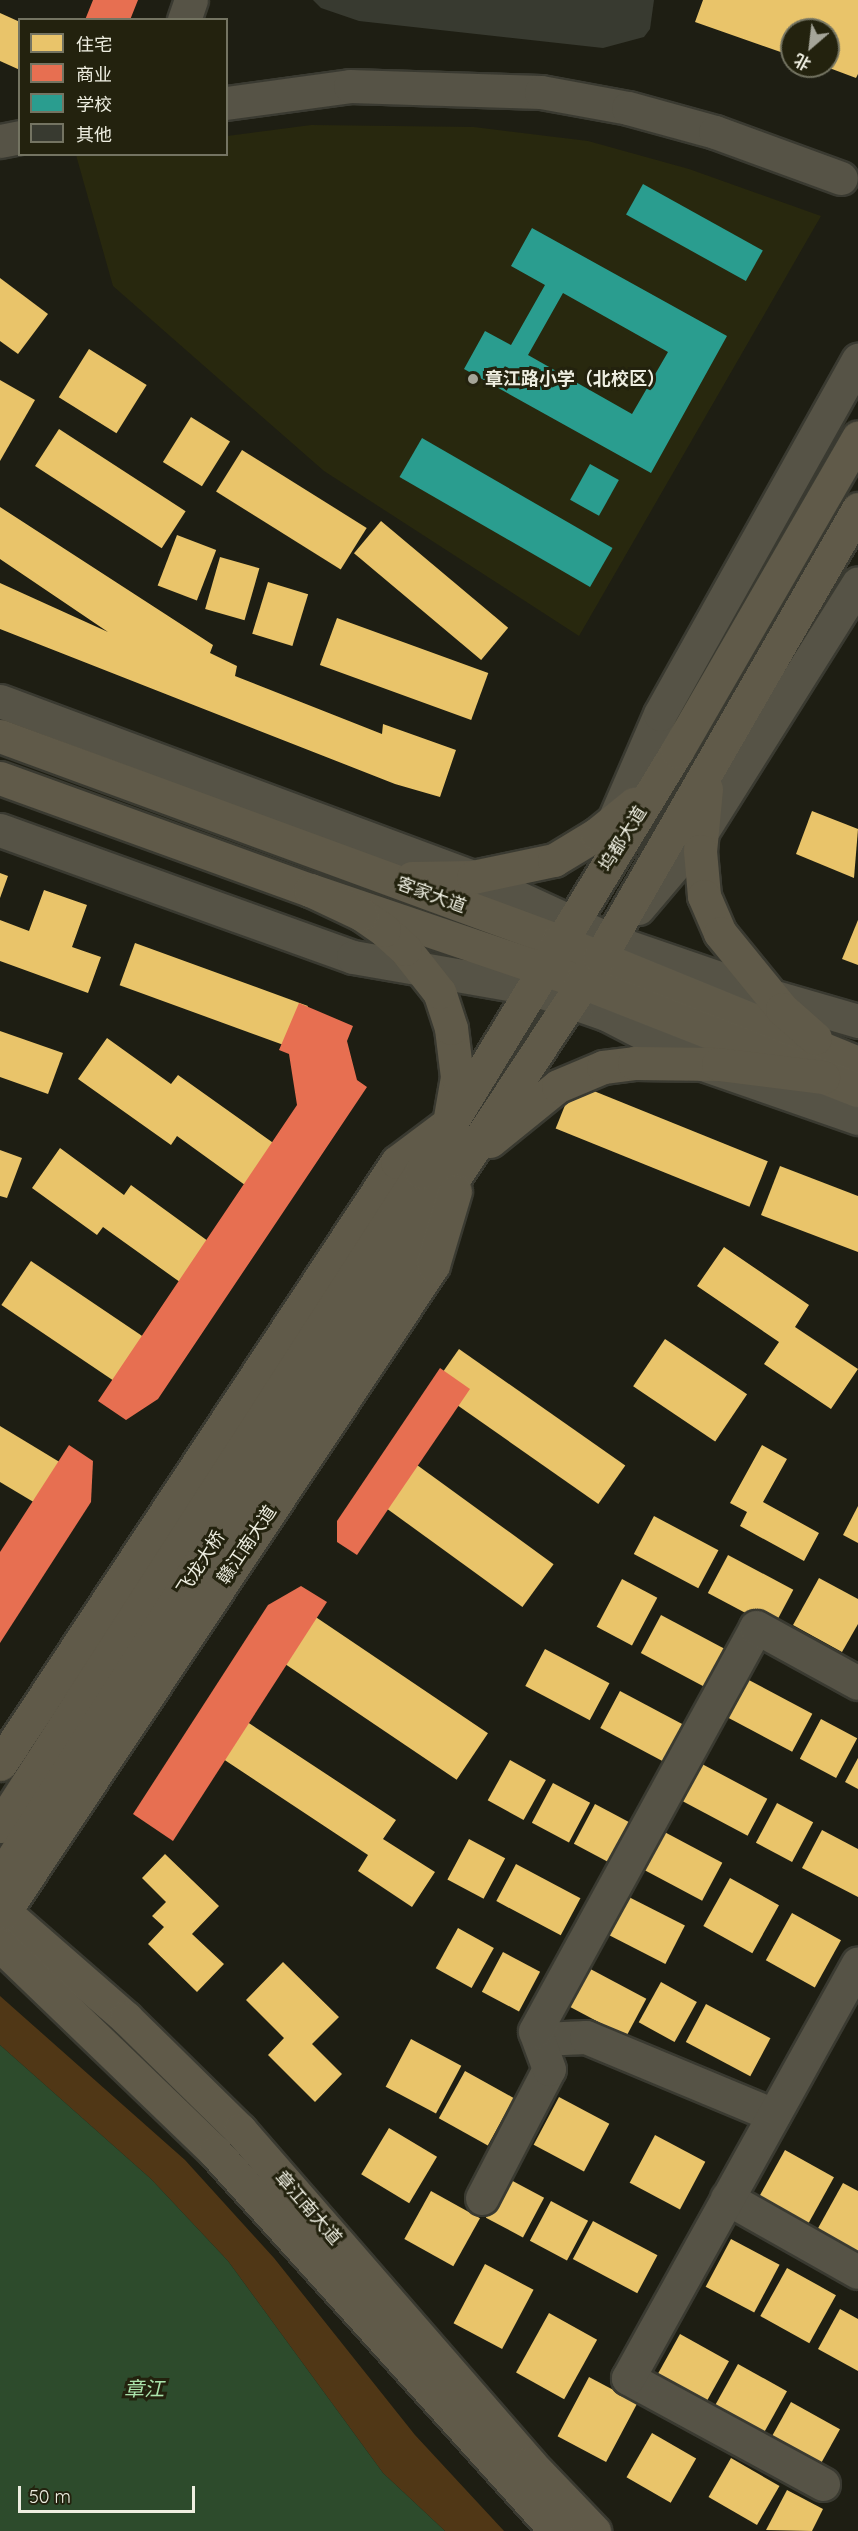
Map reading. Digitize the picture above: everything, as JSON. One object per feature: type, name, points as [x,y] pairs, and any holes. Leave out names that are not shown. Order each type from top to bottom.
[{"type":"main road","name":"坞都大道","points":[[393,1242],[449,1123],[565,929],[677,751],[858,438]]},
{"type":"main road","points":[[393,1242],[462,1164],[595,964],[711,770],[858,509]]},
{"type":"main road","name":"客家大道","points":[[0,736],[357,868],[565,929],[595,964],[822,1077],[858,1090]]},
{"type":"main road","points":[[357,868],[399,877],[473,877],[554,860],[614,822],[642,797],[677,751]]},
{"type":"main road","points":[[711,770],[700,835],[705,896],[720,933],[801,1027],[858,1063]]},
{"type":"main road","name":"客家大道","points":[[0,778],[310,890],[536,978],[595,964],[858,1063]]},
{"type":"main road","points":[[0,1764],[398,1162],[449,1123],[457,1077],[453,1038],[439,992],[424,971],[391,936],[361,914],[310,890]]},
{"type":"main road","points":[[462,1164],[550,1092],[578,1074],[634,1063],[703,1064],[822,1077]]},
{"type":"main road","name":"赣江南大道","points":[[2,1910],[433,1265],[462,1164]]},
{"type":"main road","name":"飞龙大桥","points":[[0,1826],[393,1242]]},
{"type":"main road","name":"飞龙大桥","points":[[0,1878],[393,1242]]},
{"type":"main road","name":"章江南大道","points":[[2,1910],[126,2018],[240,2130],[522,2455],[594,2531]]},
{"type":"main road","name":"章江南大道","points":[[0,1945],[215,2152],[556,2531]]},
{"type":"street","points":[[185,18],[191,0]]},
{"type":"street","points":[[228,103],[350,86],[541,92],[628,108],[715,132],[852,183]]},
{"type":"street","points":[[0,141],[18,137]]},
{"type":"street","points":[[0,701],[473,877],[565,929],[660,714],[858,359]]},
{"type":"street","points":[[595,964],[700,835],[858,584]]},
{"type":"street","points":[[0,830],[352,957],[424,971],[490,978],[536,978]]},
{"type":"street","points":[[595,964],[772,996],[858,1021]]},
{"type":"street","points":[[595,964],[606,1014],[703,1064],[858,1118]]},
{"type":"street","points":[[482,2198],[549,2069],[541,2039],[535,2031],[756,1627],[858,1683]]},
{"type":"street","points":[[823,2484],[628,2378],[858,1963]]},
{"type":"street","points":[[541,2039],[586,2037],[773,2115]]},
{"type":"street","points":[[727,2198],[858,2272]]},
{"type":"shaded area","name":"章江路小学（北校区）","points":[[311,125],[474,127],[588,141],[689,169],[821,216],[579,636],[324,471],[113,286],[76,156],[228,156],[228,136]]},
{"type":"shaded area","points":[[0,1996],[185,2160],[274,2258],[415,2435],[504,2531],[445,2531],[383,2473],[228,2261],[151,2179],[0,2045]]},
{"type":"water","name":"章江","points":[[0,2045],[151,2179],[228,2261],[383,2473],[445,2531],[0,2531]]},
{"type":"building: 住宅","points":[[703,0],[858,0],[858,74],[856,78],[840,72],[840,18],[780,18],[780,52],[695,22]]},
{"type":"building: 住宅","points":[[0,13],[18,21],[18,69],[0,61]]},
{"type":"building: 住宅","points":[[0,278],[48,314],[18,354],[0,341]]},
{"type":"building: 住宅","points":[[89,349],[147,385],[116,433],[59,397]]},
{"type":"building: 住宅","points":[[0,380],[35,400],[0,461]]},
{"type":"building: 住宅","points":[[191,417],[230,441],[202,486],[163,462]]},
{"type":"building: 住宅","points":[[59,429],[186,511],[162,548],[35,466]]},
{"type":"building: 住宅","points":[[242,450],[367,528],[341,569],[216,492]]},
{"type":"building: 住宅","points":[[0,507],[213,645],[210,653],[237,666],[235,676],[382,734],[383,724],[456,750],[440,797],[395,784],[0,629],[0,583],[108,632],[0,559]]},
{"type":"building: 住宅","points":[[381,521],[508,628],[481,660],[354,553]]},
{"type":"building: 住宅","points":[[177,535],[216,550],[197,600],[158,585]]},
{"type":"building: 住宅","points":[[220,557],[259,568],[245,620],[205,609]]},
{"type":"building: 住宅","points":[[268,582],[308,594],[292,646],[252,634]]},
{"type":"building: 住宅","points":[[337,618],[488,673],[471,720],[320,665]]},
{"type":"building: 住宅","points":[[812,811],[858,829],[854,878],[796,854]]},
{"type":"building: 住宅","points":[[0,873],[8,876],[0,898]]},
{"type":"building: 住宅","points":[[44,890],[87,905],[72,947],[101,957],[88,993],[0,961],[0,920],[29,931]]},
{"type":"building: 住宅","points":[[858,920],[858,965],[842,959]]},
{"type":"building: 住宅","points":[[135,943],[308,1006],[293,1048],[120,985]]},
{"type":"building: 住宅","points":[[0,1031],[63,1053],[48,1094],[0,1077]]},
{"type":"building: 住宅","points":[[107,1038],[171,1084],[178,1075],[293,1157],[263,1198],[177,1136],[171,1145],[78,1079]]},
{"type":"building: 住宅","points":[[574,1083],[768,1161],[749,1207],[556,1128]]},
{"type":"building: 住宅","points":[[60,1148],[124,1195],[131,1185],[234,1260],[205,1300],[103,1227],[97,1235],[32,1188]]},
{"type":"building: 住宅","points":[[0,1150],[22,1158],[7,1198],[0,1196]]},
{"type":"building: 住宅","points":[[780,1166],[858,1196],[858,1252],[761,1215]]},
{"type":"building: 住宅","points":[[724,1247],[809,1305],[795,1327],[858,1369],[831,1409],[764,1364],[779,1342],[697,1286]]},
{"type":"building: 住宅","points":[[31,1261],[168,1353],[138,1397],[1,1305]]},
{"type":"building: 住宅","points":[[665,1339],[747,1394],[715,1442],[633,1386]]},
{"type":"building: 住宅","points":[[459,1349],[625,1465],[598,1504],[432,1388]]},
{"type":"building: 住宅","points":[[0,1426],[81,1475],[57,1516],[0,1482]]},
{"type":"building: 住宅","points":[[762,1445],[787,1459],[763,1502],[819,1533],[804,1561],[740,1526],[747,1512],[730,1503]]},
{"type":"building: 住宅","points":[[395,1449],[554,1564],[522,1607],[364,1492]]},
{"type":"building: 住宅","points":[[858,1506],[858,1543],[843,1535]]},
{"type":"building: 住宅","points":[[654,1516],[718,1550],[698,1588],[634,1554]]},
{"type":"building: 住宅","points":[[728,1555],[793,1590],[773,1628],[708,1593]]},
{"type":"building: 住宅","points":[[819,1578],[858,1599],[858,1624],[842,1652],[793,1625]]},
{"type":"building: 住宅","points":[[622,1579],[657,1598],[632,1645],[597,1627]]},
{"type":"building: 住宅","points":[[0,1583],[8,1589],[0,1602]]},
{"type":"building: 住宅","points":[[289,1599],[488,1733],[457,1780],[258,1645]]},
{"type":"building: 住宅","points":[[661,1615],[726,1650],[706,1688],[641,1653]]},
{"type":"building: 住宅","points":[[545,1649],[609,1683],[590,1720],[525,1686]]},
{"type":"building: 住宅","points":[[747,1679],[812,1714],[792,1752],[727,1717]]},
{"type":"building: 住宅","points":[[620,1691],[684,1725],[665,1762],[600,1728]]},
{"type":"building: 住宅","points":[[223,1706],[396,1820],[383,1839],[435,1872],[412,1907],[358,1871],[368,1855],[199,1743]]},
{"type":"building: 住宅","points":[[821,1719],[857,1738],[836,1778],[800,1759]]},
{"type":"building: 住宅","points":[[858,1758],[858,1789],[845,1782]]},
{"type":"building: 住宅","points":[[510,1760],[546,1780],[524,1820],[488,1800]]},
{"type":"building: 住宅","points":[[702,1764],[767,1799],[748,1836],[682,1801]]},
{"type":"building: 住宅","points":[[553,1783],[590,1803],[569,1842],[532,1823]]},
{"type":"building: 住宅","points":[[777,1803],[813,1822],[792,1862],[756,1843]]},
{"type":"building: 住宅","points":[[595,1804],[631,1823],[610,1863],[574,1844]]},
{"type":"building: 住宅","points":[[657,1828],[722,1863],[702,1901],[637,1866]]},
{"type":"building: 住宅","points":[[822,1830],[858,1849],[858,1897],[802,1868]]},
{"type":"building: 住宅","points":[[469,1839],[505,1858],[484,1899],[447,1880]]},
{"type":"building: 住宅","points":[[165,1854],[219,1906],[192,1934],[224,1964],[197,1992],[148,1944],[164,1927],[152,1916],[166,1902],[142,1878]]},
{"type":"building: 住宅","points":[[516,1864],[580,1898],[561,1935],[496,1901]]},
{"type":"building: 住宅","points":[[730,1878],[779,1905],[752,1953],[703,1926]]},
{"type":"building: 住宅","points":[[619,1892],[685,1926],[665,1964],[599,1930]]},
{"type":"building: 住宅","points":[[792,1913],[841,1940],[815,1987],[766,1960]]},
{"type":"building: 住宅","points":[[458,1928],[494,1948],[472,1988],[436,1968]]},
{"type":"building: 住宅","points":[[503,1952],[540,1972],[519,2011],[482,1992]]},
{"type":"building: 住宅","points":[[283,1962],[339,2017],[312,2044],[342,2074],[315,2102],[268,2055],[284,2038],[246,2000]]},
{"type":"building: 住宅","points":[[581,1964],[646,1999],[626,2037],[561,2002]]},
{"type":"building: 住宅","points":[[661,1982],[697,2002],[675,2042],[639,2022]]},
{"type":"building: 住宅","points":[[706,2004],[770,2038],[750,2076],[686,2042]]},
{"type":"building: 住宅","points":[[411,2039],[461,2066],[436,2113],[386,2087]]},
{"type":"building: 住宅","points":[[465,2071],[514,2098],[488,2145],[439,2118]]},
{"type":"building: 住宅","points":[[559,2097],[609,2124],[584,2171],[534,2145]]},
{"type":"building: 住宅","points":[[389,2128],[437,2157],[409,2203],[361,2174]]},
{"type":"building: 住宅","points":[[655,2135],[705,2162],[680,2209],[630,2183]]},
{"type":"building: 住宅","points":[[785,2150],[834,2177],[808,2224],[759,2197]]},
{"type":"building: 住宅","points":[[507,2178],[544,2198],[523,2237],[486,2218]]},
{"type":"building: 住宅","points":[[843,2183],[858,2191],[858,2253],[817,2230]]},
{"type":"building: 住宅","points":[[431,2191],[480,2218],[453,2266],[404,2239]]},
{"type":"building: 住宅","points":[[551,2201],[588,2221],[567,2260],[530,2241]]},
{"type":"building: 住宅","points":[[593,2221],[657,2255],[637,2293],[573,2259]]},
{"type":"building: 住宅","points":[[731,2239],[780,2265],[754,2313],[706,2287]]},
{"type":"building: 住宅","points":[[485,2264],[534,2290],[502,2349],[454,2323]]},
{"type":"building: 住宅","points":[[787,2268],[836,2295],[809,2343],[760,2316]]},
{"type":"building: 住宅","points":[[840,2309],[858,2319],[858,2371],[818,2349]]},
{"type":"building: 住宅","points":[[549,2313],[597,2340],[564,2399],[516,2372]]},
{"type":"building: 住宅","points":[[680,2334],[729,2361],[702,2409],[653,2382]]},
{"type":"building: 住宅","points":[[738,2364],[787,2391],[761,2438],[712,2411]]},
{"type":"building: 住宅","points":[[589,2377],[638,2403],[606,2462],[558,2436]]},
{"type":"building: 住宅","points":[[791,2402],[840,2429],[818,2469],[769,2441]]},
{"type":"building: 住宅","points":[[652,2433],[696,2458],[671,2503],[626,2477]]},
{"type":"building: 住宅","points":[[731,2458],[779,2486],[757,2525],[709,2497]]},
{"type":"building: 住宅","points":[[787,2490],[823,2509],[812,2531],[766,2530]]},
{"type":"building: 商业","points":[[93,0],[138,0],[131,18],[86,18]]},
{"type":"building: 商业","points":[[299,1003],[353,1026],[347,1041],[357,1080],[367,1087],[158,1399],[126,1420],[98,1401],[297,1105],[289,1054],[279,1050]]},
{"type":"building: 商业","points":[[440,1368],[470,1389],[357,1555],[337,1542],[337,1521]]},
{"type":"building: 商业","points":[[69,1445],[93,1461],[91,1502],[0,1643],[0,1552]]},
{"type":"building: 商业","points":[[301,1586],[327,1602],[173,1841],[133,1814],[268,1605]]},
{"type":"building: 学校","points":[[643,184],[763,250],[746,281],[626,215]]},
{"type":"building: 学校","points":[[532,228],[727,336],[651,473],[464,369],[485,331],[511,345],[545,285],[511,266]],"holes":[[[563,293],[668,352],[632,414],[528,355]]]},
{"type":"building: 学校","points":[[422,438],[613,548],[590,587],[400,477]]},
{"type":"building: 学校","points":[[590,464],[619,480],[599,516],[570,500]]},
{"type":"building: 其他","points":[[313,0],[654,0],[650,29],[644,37],[603,48],[359,21],[321,8]]},
{"type":"place","name":"章江路小学（北校区）","points":[[473,379]]}]
